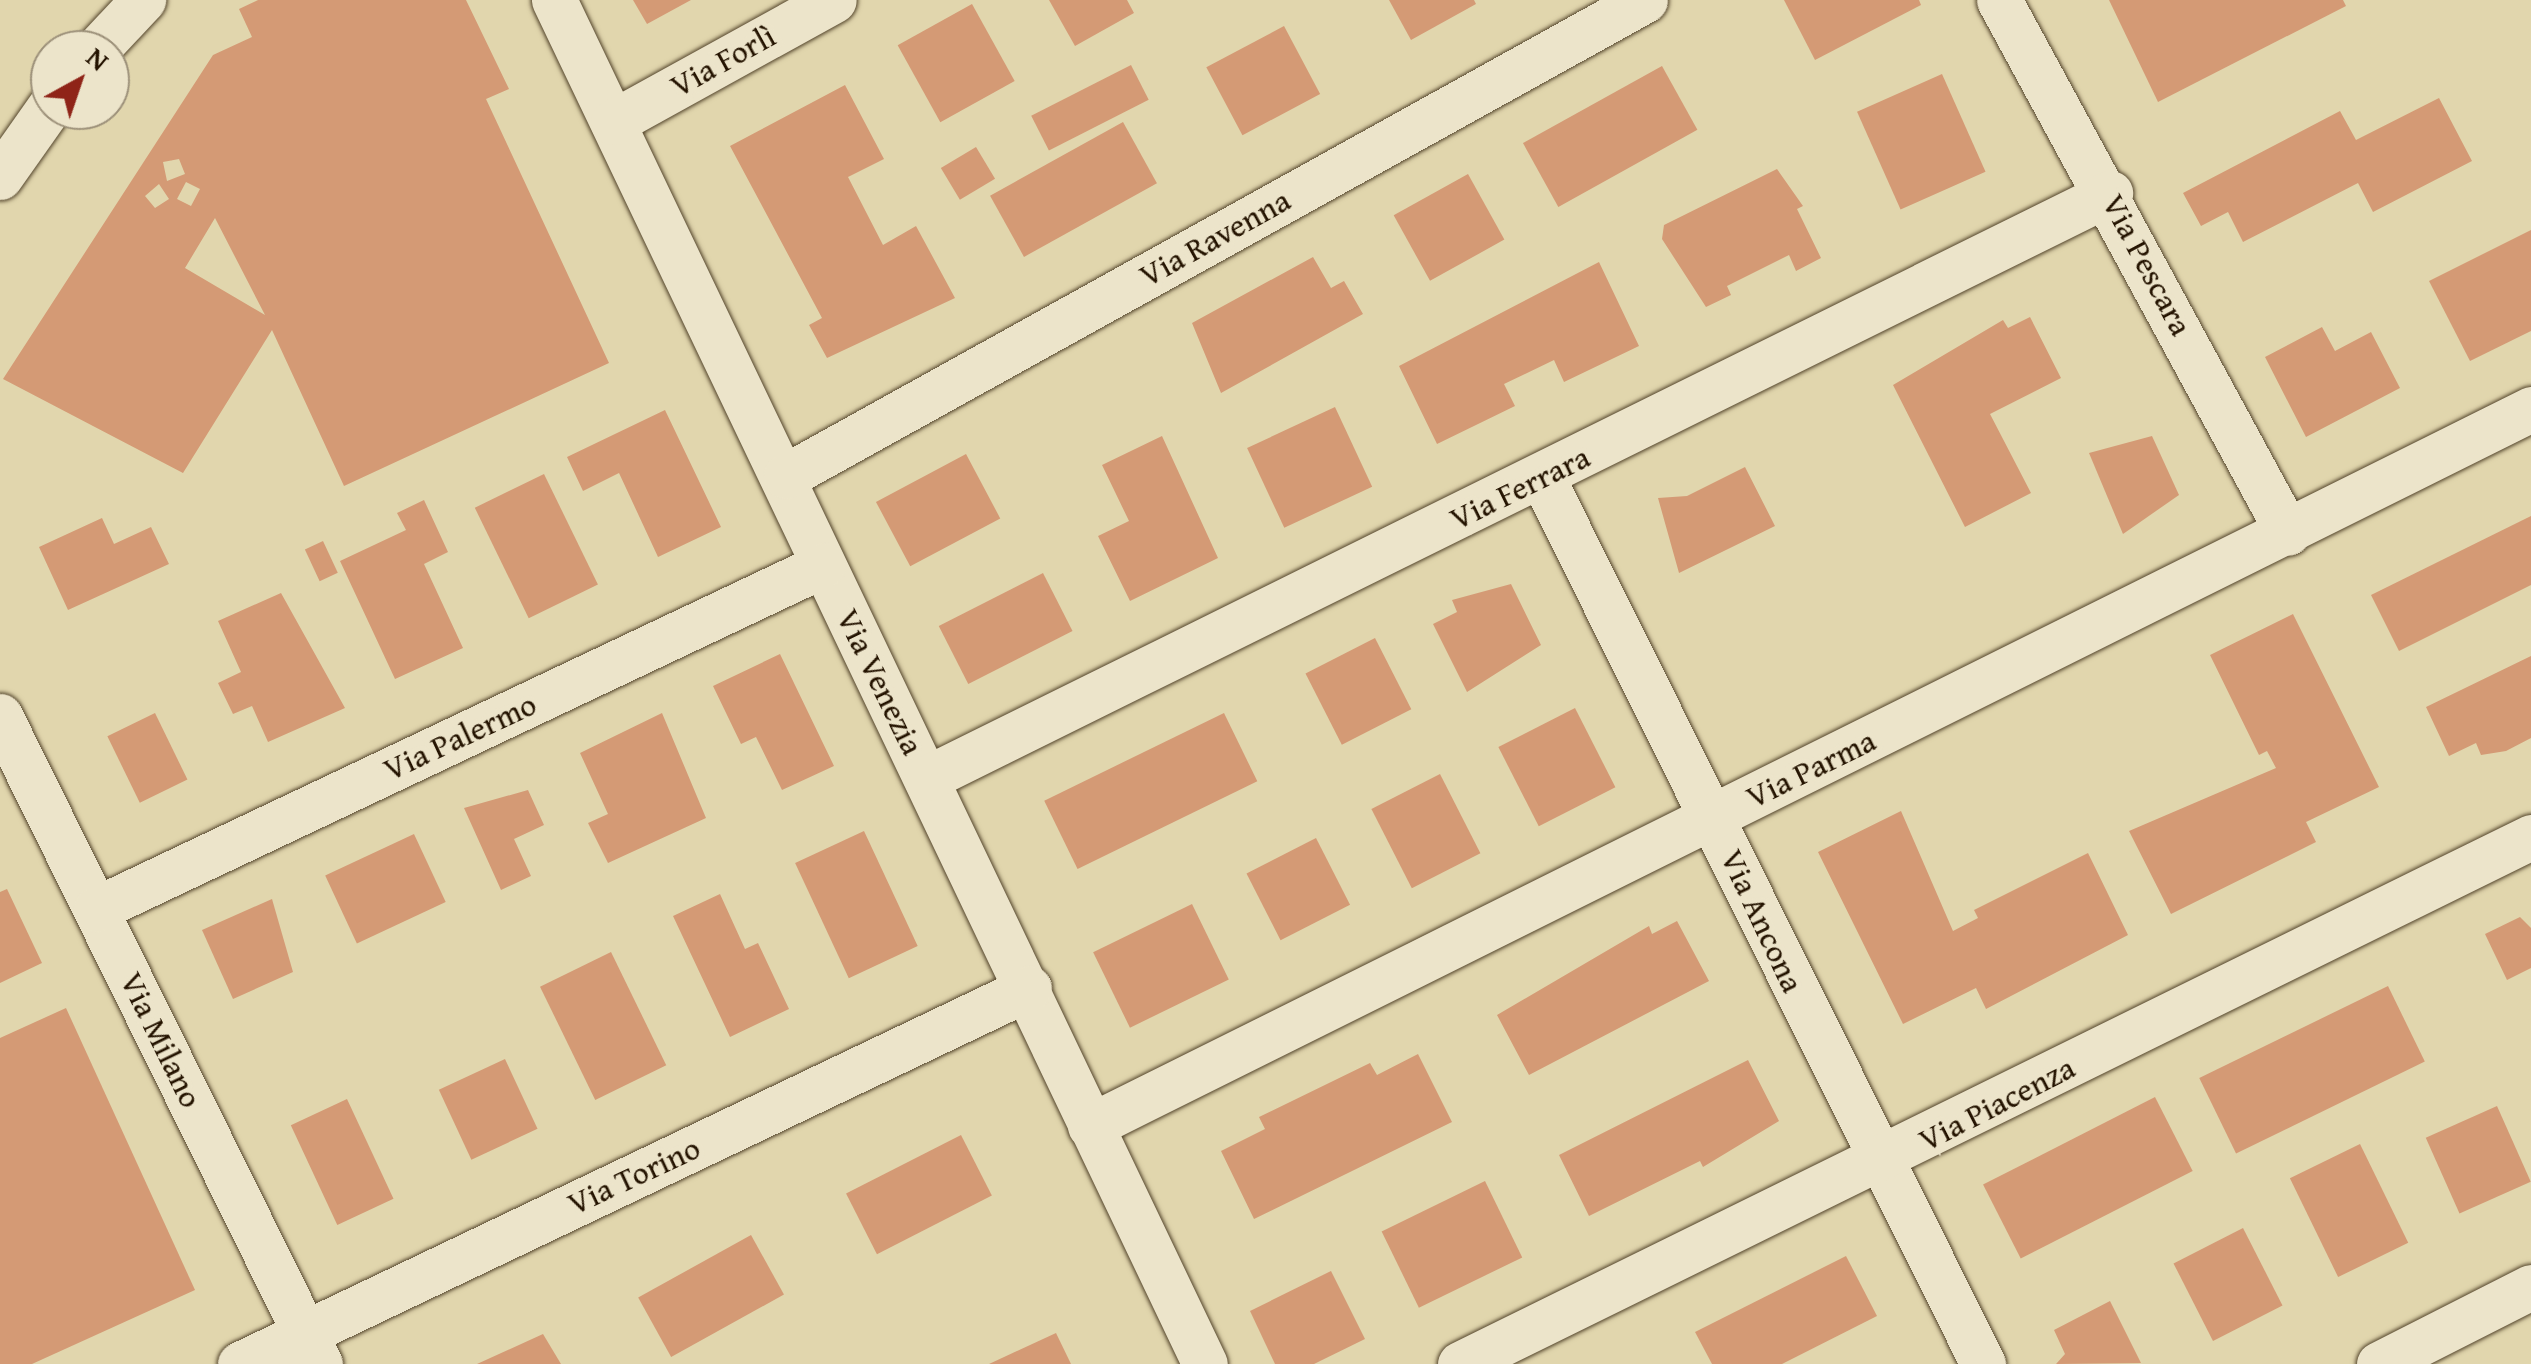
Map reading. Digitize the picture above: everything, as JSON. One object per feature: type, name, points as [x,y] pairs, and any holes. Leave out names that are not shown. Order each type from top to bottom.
[{"type":"street","points":[[115,30],[143,0]]},
{"type":"street","name":"Via Venezia","points":[[554,0],[786,476],[823,565],[1029,988],[1090,1126],[1205,1364]]},
{"type":"street","name":"Via Forlì","points":[[613,122],[834,0]]},
{"type":"street","name":"Via Ravenna","points":[[786,476],[1645,0]]},
{"type":"street","name":"Via Pescara","points":[[1999,0],[2110,193],[2288,533]]},
{"type":"street","points":[[0,177],[33,130]]},
{"type":"street","name":"Via Ferrara","points":[[927,778],[2110,193]]},
{"type":"street","name":"Via Parma","points":[[1090,1126],[2531,409]]},
{"type":"street","name":"Via Ancona","points":[[1542,477],[1712,817],[1878,1165],[1983,1364]]},
{"type":"street","name":"Via Palermo","points":[[96,909],[823,565]]},
{"type":"street","name":"Via Milano","points":[[0,716],[312,1348]]},
{"type":"street","name":"Via Piacenza","points":[[1460,1364],[1878,1165],[2531,837]]},
{"type":"street","name":"Via Torino","points":[[240,1364],[312,1348],[1029,988]]},
{"type":"street","points":[[2379,1364],[2531,1287]]},
{"type":"building","points":[[258,0],[466,0],[509,89],[486,99],[609,363],[344,486],[272,330],[183,473],[3,379],[213,55],[252,37],[239,9]],"holes":[[[179,159],[185,174],[167,181],[163,162]],[[186,182],[200,189],[191,206],[177,199]],[[159,184],[169,199],[155,208],[145,196]],[[215,218],[265,315],[185,268]]]},
{"type":"building","points":[[633,0],[691,0],[647,24]]},
{"type":"building","points":[[1049,0],[1127,0],[1134,13],[1075,46]]},
{"type":"building","points":[[1389,0],[1474,0],[1476,4],[1411,40]]},
{"type":"building","points":[[1784,0],[1919,0],[1921,5],[1815,60]]},
{"type":"building","points":[[2109,0],[2343,0],[2346,6],[2158,102]]},
{"type":"building","points":[[972,4],[1015,81],[940,122],[898,45]]},
{"type":"building","points":[[1284,26],[1320,94],[1242,135],[1206,67]]},
{"type":"building","points":[[1131,65],[1149,100],[1049,151],[1031,116]]},
{"type":"building","points":[[1662,66],[1697,130],[1558,207],[1523,143]]},
{"type":"building","points":[[1942,74],[1986,172],[1901,210],[1857,112]]},
{"type":"building","points":[[845,85],[884,159],[848,177],[883,245],[916,226],[955,298],[827,358],[809,325],[822,318],[730,146]]},
{"type":"building","points":[[2439,98],[2472,161],[2373,212],[2358,183],[2243,242],[2228,212],[2201,226],[2183,193],[2340,111],[2356,140]]},
{"type":"building","points":[[1123,122],[1157,183],[1024,257],[990,196]]},
{"type":"building","points":[[976,147],[995,179],[960,200],[941,168]]},
{"type":"building","points":[[1777,169],[1803,206],[1797,209],[1821,258],[1796,271],[1789,255],[1727,286],[1731,295],[1706,307],[1662,239],[1664,225]]},
{"type":"building","points":[[1468,174],[1504,240],[1430,281],[1394,215]]},
{"type":"building","points":[[2531,230],[2531,331],[2470,361],[2429,281]]},
{"type":"building","points":[[1313,257],[1331,288],[1344,281],[1363,314],[1221,393],[1192,323]]},
{"type":"building","points":[[1599,262],[1639,346],[1564,382],[1554,360],[1504,384],[1515,406],[1437,444],[1399,366]]},
{"type":"building","points":[[2030,317],[2061,378],[1990,414],[2031,493],[1965,527],[1893,385],[2003,320],[2008,328]]},
{"type":"building","points":[[2322,327],[2335,351],[2371,332],[2400,388],[2306,437],[2265,357]]},
{"type":"building","points":[[1335,407],[1372,487],[1284,528],[1247,448]]},
{"type":"building","points":[[665,410],[721,527],[658,557],[619,473],[583,491],[567,457]]},
{"type":"building","points":[[1162,436],[1218,558],[1130,601],[1098,536],[1129,521],[1102,465]]},
{"type":"building","points":[[2152,436],[2179,495],[2123,534],[2089,453]]},
{"type":"building","points":[[966,454],[1000,518],[910,566],[876,502]]},
{"type":"building","points":[[1745,467],[1775,526],[1679,573],[1658,498],[1687,496]]},
{"type":"building","points":[[544,474],[598,585],[529,618],[475,508]]},
{"type":"building","points":[[424,500],[448,552],[424,564],[463,648],[395,679],[340,561],[406,530],[397,513]]},
{"type":"building","points":[[2531,516],[2531,585],[2399,651],[2371,595]]},
{"type":"building","points":[[102,518],[114,544],[151,527],[169,564],[68,610],[39,547]]},
{"type":"building","points":[[323,541],[338,573],[320,581],[305,549]]},
{"type":"building","points":[[1043,573],[1073,631],[968,684],[939,626]]},
{"type":"building","points":[[1511,584],[1541,645],[1467,692],[1433,624],[1457,612],[1452,600]]},
{"type":"building","points":[[281,593],[345,708],[268,742],[252,706],[233,714],[218,683],[241,672],[218,621]]},
{"type":"building","points":[[2293,614],[2379,787],[2306,822],[2316,842],[2171,914],[2129,831],[2276,768],[2267,751],[2259,755],[2210,655]]},
{"type":"building","points":[[1375,638],[1411,709],[1342,745],[1306,673]]},
{"type":"building","points":[[780,654],[834,766],[782,790],[756,737],[741,744],[713,686]]},
{"type":"building","points":[[2531,656],[2531,738],[2506,751],[2481,755],[2476,743],[2449,756],[2426,707]]},
{"type":"building","points":[[1575,708],[1615,787],[1539,826],[1498,747]]},
{"type":"building","points":[[155,713],[187,780],[140,803],[107,736]]},
{"type":"building","points":[[662,713],[706,818],[608,863],[588,823],[608,814],[580,753]]},
{"type":"building","points":[[1224,713],[1257,781],[1078,869],[1044,801]]},
{"type":"building","points":[[1440,774],[1480,853],[1412,888],[1371,809]]},
{"type":"building","points":[[528,790],[544,825],[514,839],[531,876],[501,890],[464,808]]},
{"type":"building","points":[[1901,811],[1953,931],[1978,918],[1974,910],[2088,853],[2128,935],[1986,1009],[1976,988],[1903,1024],[1818,852]]},
{"type":"building","points":[[864,831],[918,946],[849,978],[795,863]]},
{"type":"building","points":[[414,834],[446,902],[357,943],[325,875]]},
{"type":"building","points":[[1316,838],[1350,905],[1281,940],[1247,873]]},
{"type":"building","points":[[7,889],[42,963],[0,983],[0,892]]},
{"type":"building","points":[[720,894],[745,949],[758,943],[789,1009],[730,1037],[673,916]]},
{"type":"building","points":[[272,899],[293,972],[233,999],[202,930]]},
{"type":"building","points":[[1192,904],[1229,979],[1130,1028],[1093,952]]},
{"type":"building","points":[[2520,917],[2531,928],[2531,968],[2507,980],[2485,934]]},
{"type":"building","points":[[1677,921],[1709,981],[1529,1075],[1497,1015],[1649,926],[1652,934]]},
{"type":"building","points":[[611,952],[666,1065],[595,1100],[540,987]]},
{"type":"building","points":[[2388,986],[2425,1061],[2236,1154],[2199,1078]]},
{"type":"building","points":[[66,1008],[195,1290],[32,1364],[0,1364],[0,1038]]},
{"type":"building","points":[[1418,1054],[1452,1122],[1254,1219],[1221,1151],[1265,1129],[1259,1117],[1370,1063],[1377,1075]]},
{"type":"building","points":[[505,1059],[538,1129],[471,1160],[439,1090]]},
{"type":"building","points":[[1748,1060],[1779,1121],[1703,1167],[1700,1161],[1589,1216],[1559,1155]]},
{"type":"building","points":[[2155,1097],[2193,1171],[2021,1259],[1983,1185]]},
{"type":"building","points":[[347,1099],[393,1199],[337,1225],[291,1125]]},
{"type":"building","points":[[2497,1106],[2531,1182],[2460,1214],[2426,1138]]},
{"type":"building","points":[[961,1135],[992,1196],[877,1254],[846,1194]]},
{"type":"building","points":[[2360,1144],[2408,1243],[2338,1277],[2290,1178]]},
{"type":"building","points":[[1485,1181],[1522,1257],[1419,1308],[1382,1231]]},
{"type":"building","points":[[2243,1228],[2282,1306],[2213,1341],[2174,1263]]},
{"type":"building","points":[[751,1235],[784,1294],[671,1357],[638,1298]]},
{"type":"building","points":[[1846,1256],[1877,1316],[1782,1364],[1712,1364],[1695,1332]]},
{"type":"building","points":[[1331,1271],[1365,1339],[1314,1364],[1275,1364],[1250,1311]]},
{"type":"building","points":[[2110,1301],[2141,1363],[2056,1364],[2065,1354],[2054,1330]]},
{"type":"building","points":[[1056,1333],[1071,1364],[989,1364]]},
{"type":"building","points":[[543,1334],[561,1364],[477,1364]]}]
